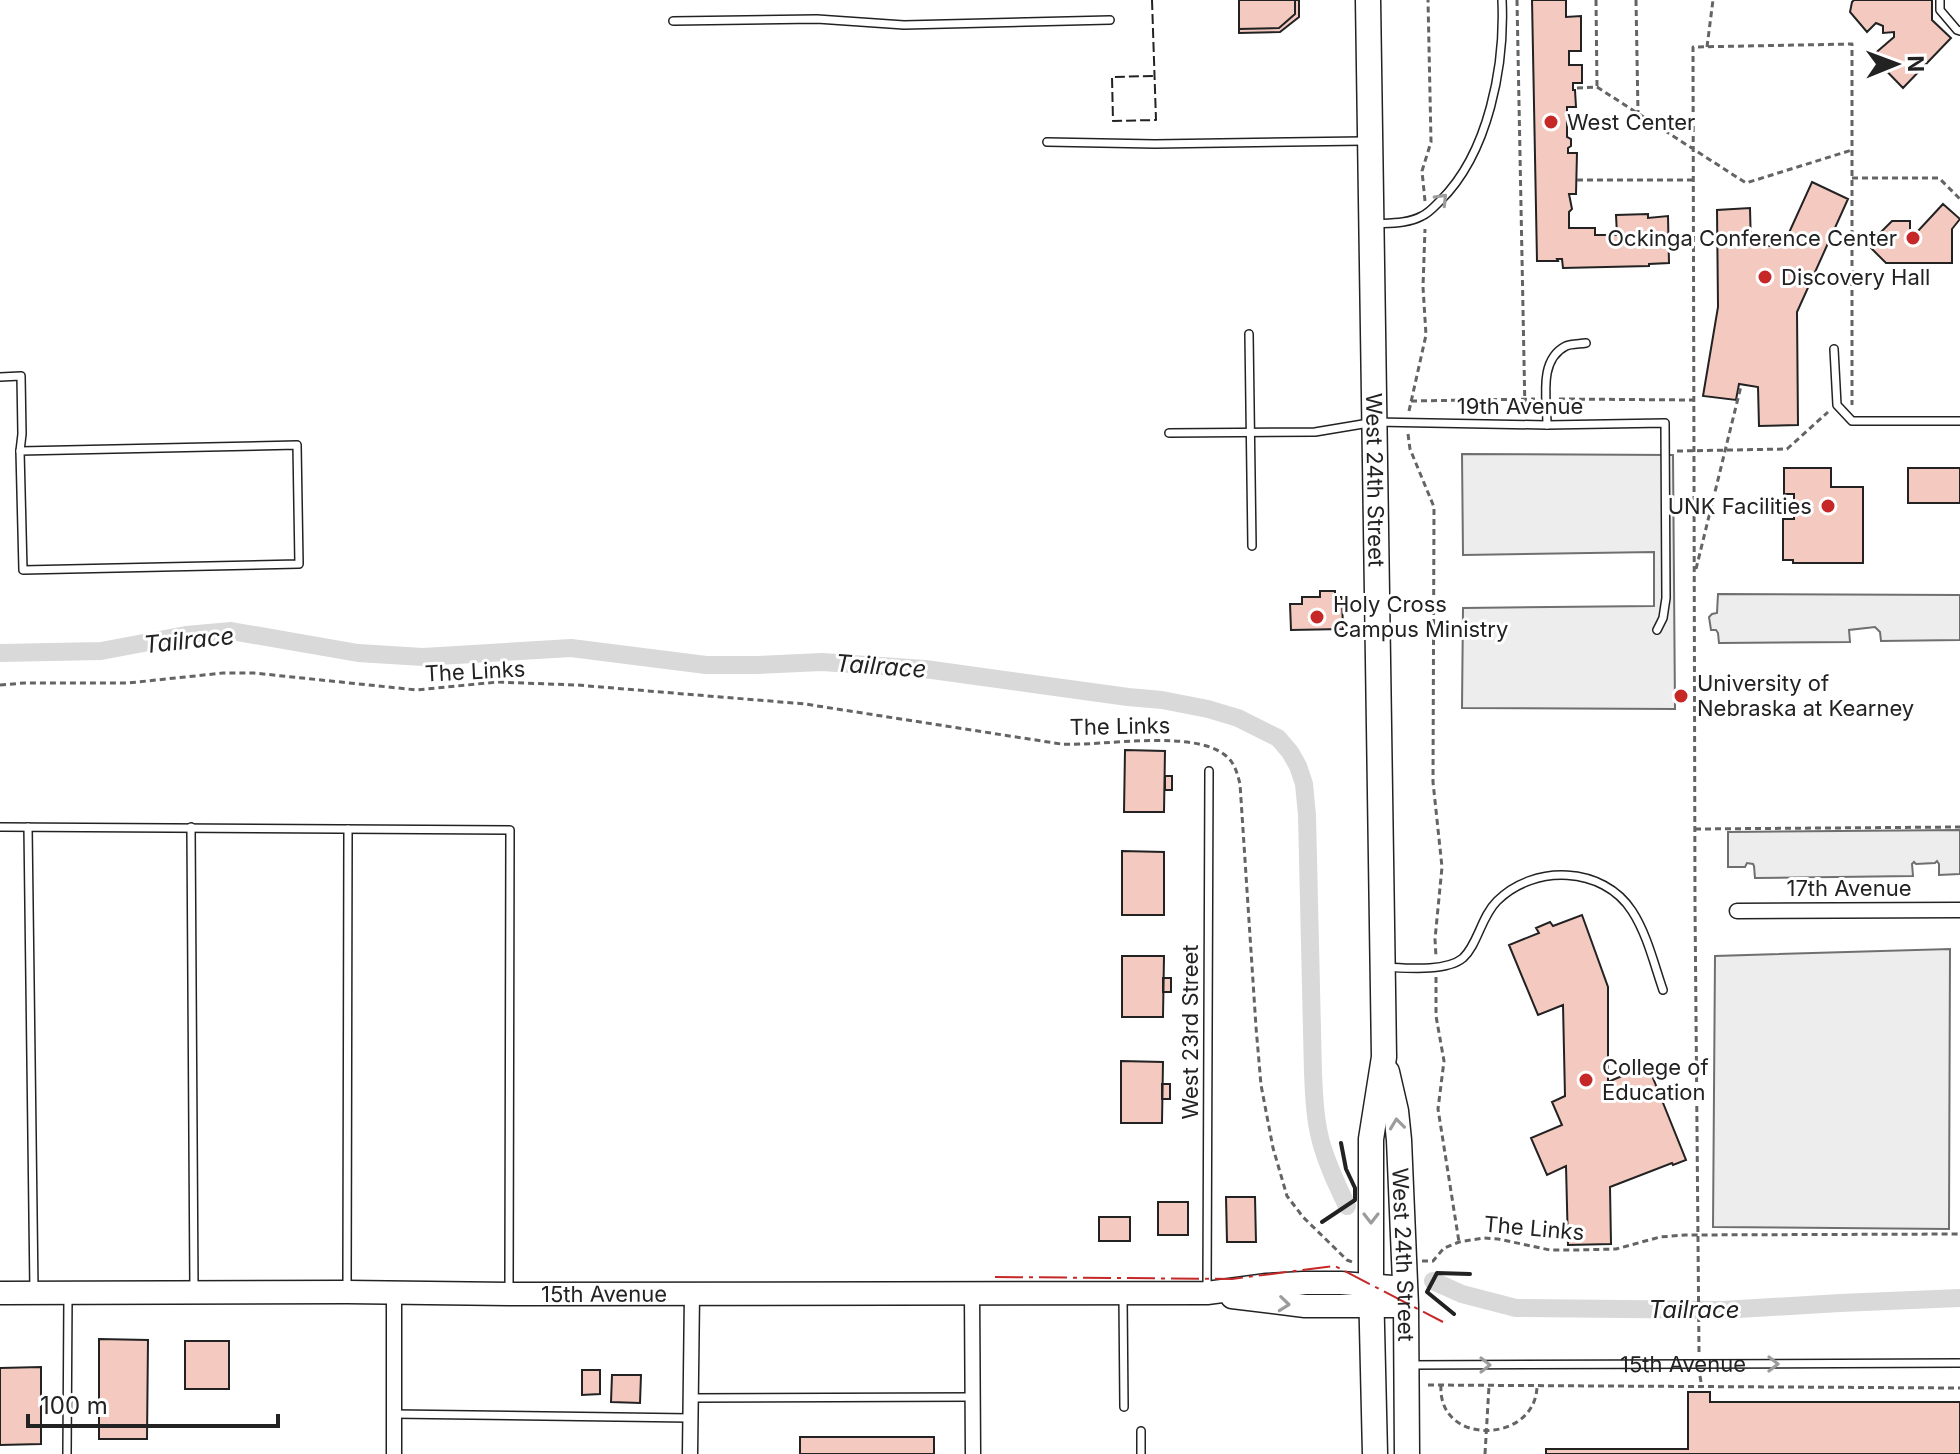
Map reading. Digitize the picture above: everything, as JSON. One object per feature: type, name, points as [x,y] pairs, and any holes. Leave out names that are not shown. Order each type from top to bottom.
[{"type":"main road","name":"West 24th Street","points":[[1368,0],[1384,1057],[1371,1139],[1375,1454]]},
{"type":"main road","name":"West 24th Street","points":[[1384,1057],[1399,1140],[1405,1297],[1413,1375],[1407,1454]]},
{"type":"street","name":"17th Avenue","points":[[1737,911],[1960,910]]},
{"type":"street","name":"15th Avenue","points":[[0,1293],[1123,1294],[1207,1293],[1267,1285],[1341,1283],[1371,1285],[1405,1297]]},
{"type":"street","points":[[394,1292],[394,1454]]},
{"type":"street","points":[[690,1454],[692,1294]]},
{"type":"street","points":[[972,1294],[973,1454]]},
{"type":"lane","points":[[1371,224],[1412,220],[1426,215],[1462,174],[1488,116],[1497,84],[1502,0]]},
{"type":"lane","points":[[1940,0],[1940,10],[1960,31]]},
{"type":"lane","points":[[673,21],[817,19],[912,25],[1110,20]]},
{"type":"lane","points":[[1047,142],[1371,141]]},
{"type":"lane","points":[[1249,334],[1252,546]]},
{"type":"lane","points":[[1547,425],[1546,375],[1550,360],[1567,345],[1586,343]]},
{"type":"lane","points":[[1834,349],[1837,405],[1852,421],[1960,421]]},
{"type":"lane","points":[[0,377],[21,376],[20,451],[23,570],[299,564],[297,445],[20,451]]},
{"type":"lane","name":"19th Avenue","points":[[1169,433],[1315,432],[1375,422],[1525,425],[1665,423],[1665,452]]},
{"type":"lane","points":[[1657,630],[1663,618],[1666,598],[1665,452]]},
{"type":"lane","name":"West 23rd Street","points":[[1207,1293],[1209,771]]},
{"type":"lane","points":[[0,827],[510,830],[509,1294]]},
{"type":"lane","points":[[28,827],[34,1293]]},
{"type":"lane","points":[[191,827],[194,1292]]},
{"type":"lane","points":[[347,1292],[348,829]]},
{"type":"lane","points":[[1383,967],[1436,968],[1462,959],[1485,918],[1498,901],[1515,887],[1536,878],[1572,875],[1605,887],[1630,908],[1663,990]]},
{"type":"lane","points":[[67,1454],[68,1293]]},
{"type":"lane","points":[[1123,1294],[1124,1407]]},
{"type":"lane","name":"15th Avenue","points":[[1413,1375],[1960,1363]]},
{"type":"lane","points":[[690,1398],[973,1397]]},
{"type":"lane","points":[[394,1414],[690,1418]]},
{"type":"lane","points":[[1141,1431],[1141,1454]]},
{"type":"path","points":[[1428,0],[1431,142],[1422,171],[1426,215],[1423,287],[1426,335],[1406,422],[1410,449],[1434,507],[1433,782],[1442,867],[1435,939],[1436,1016],[1444,1061],[1438,1109],[1459,1242]]},
{"type":"path","points":[[1517,0],[1525,425]]},
{"type":"path","points":[[1596,0],[1597,87]]},
{"type":"path","points":[[1636,0],[1638,113]]},
{"type":"path","points":[[1707,47],[1713,0]]},
{"type":"path","points":[[1699,1337],[1693,47],[1852,44],[1852,421]]},
{"type":"path","points":[[1577,88],[1597,87],[1746,183],[1852,150]]},
{"type":"path","points":[[1852,178],[1939,178],[1960,199]]},
{"type":"path","points":[[1577,180],[1693,180]]},
{"type":"path","points":[[1695,574],[1741,386]]},
{"type":"path","points":[[1411,401],[1695,400]]},
{"type":"path","points":[[1665,452],[1787,449],[1837,405]]},
{"type":"path","name":"The Links","points":[[0,685],[128,683],[254,673],[417,690],[497,682],[577,685],[805,704],[1061,744],[1182,741],[1220,752],[1230,760],[1240,784],[1257,1042],[1261,1085],[1273,1148],[1287,1196],[1303,1217],[1355,1264],[1371,1285]]},
{"type":"path","points":[[1695,829],[1960,827]]},
{"type":"path","name":"The Links","points":[[1404,1261],[1433,1261],[1444,1248],[1483,1238],[1550,1250],[1590,1250],[1616,1249],[1660,1237],[1699,1235],[1960,1234]]},
{"type":"path","points":[[1413,1375],[1441,1385],[1960,1388]]},
{"type":"path","points":[[1441,1385],[1444,1409],[1452,1420],[1485,1430],[1507,1428],[1520,1422],[1533,1406],[1537,1386]]},
{"type":"path","points":[[1485,1454],[1489,1386]]},
{"type":"shaded area","points":[[1462,454],[1673,455],[1675,709],[1462,708],[1463,608],[1654,606],[1654,552],[1463,555]]},
{"type":"shaded area","points":[[1718,594],[1960,595],[1960,640],[1881,641],[1880,632],[1875,627],[1849,630],[1850,642],[1719,643],[1718,633],[1711,630],[1709,617],[1717,613]]},
{"type":"shaded area","points":[[1960,830],[1960,874],[1939,875],[1937,861],[1914,862],[1913,876],[1755,878],[1753,864],[1728,867],[1728,832]]},
{"type":"shaded area","points":[[1950,949],[1949,1229],[1713,1227],[1715,956]]},
{"type":"building","points":[[1239,0],[1295,0],[1295,14],[1279,28],[1239,29]]},
{"type":"building","points":[[1295,0],[1299,0],[1299,17],[1280,32],[1239,33],[1239,29],[1279,28],[1295,14]]},
{"type":"building","name":"West Center","points":[[1532,0],[1566,0],[1566,17],[1581,16],[1581,51],[1569,51],[1569,65],[1582,65],[1582,83],[1573,83],[1576,107],[1567,107],[1567,137],[1571,139],[1568,153],[1577,153],[1576,194],[1569,194],[1572,209],[1569,212],[1569,228],[1595,228],[1595,235],[1617,235],[1616,215],[1668,216],[1669,263],[1563,268],[1562,259],[1537,261]]},
{"type":"building","points":[[1854,0],[1932,0],[1932,20],[1951,38],[1903,88],[1872,56],[1894,37],[1894,32],[1883,33],[1883,26],[1876,23],[1867,32],[1850,12]]},
{"type":"building","name":"Discovery Hall","points":[[1812,182],[1848,199],[1797,312],[1798,425],[1759,426],[1758,387],[1739,384],[1736,400],[1703,396],[1718,307],[1717,210],[1750,208],[1751,246],[1783,246]]},
{"type":"building","name":"Ockinga Conference Center","points":[[1943,204],[1960,219],[1952,229],[1952,263],[1886,263],[1868,245],[1892,221],[1910,221],[1910,231],[1918,231]]},
{"type":"building","name":"UNK Facilities","points":[[1784,468],[1831,468],[1831,487],[1863,487],[1863,563],[1793,563],[1793,560],[1783,560],[1783,519],[1794,519],[1794,494],[1784,494]]},
{"type":"building","points":[[1908,468],[1960,468],[1960,503],[1908,503]]},
{"type":"building","name":"Holy Cross Campus Ministry","points":[[1320,591],[1335,591],[1335,597],[1342,597],[1343,629],[1291,630],[1290,604],[1302,604],[1302,597],[1320,597]]},
{"type":"building","points":[[1125,750],[1165,751],[1164,812],[1124,812]]},
{"type":"building","points":[[1165,776],[1172,776],[1172,790],[1165,790]]},
{"type":"building","points":[[1122,851],[1164,852],[1164,915],[1122,915]]},
{"type":"building","name":"College of Education","points":[[1582,915],[1608,987],[1608,1082],[1650,1064],[1686,1160],[1610,1187],[1611,1244],[1568,1245],[1566,1166],[1547,1175],[1531,1138],[1562,1125],[1552,1102],[1565,1096],[1563,1005],[1538,1015],[1509,945],[1539,933],[1536,928],[1550,922],[1553,926]]},
{"type":"building","points":[[1122,956],[1164,956],[1163,1017],[1122,1017]]},
{"type":"building","points":[[1163,978],[1171,978],[1171,992],[1163,992]]},
{"type":"building","points":[[1121,1061],[1163,1062],[1162,1123],[1121,1123]]},
{"type":"building","points":[[1162,1084],[1170,1084],[1170,1099],[1162,1099]]},
{"type":"building","points":[[1226,1197],[1255,1197],[1256,1242],[1227,1242]]},
{"type":"building","points":[[1158,1202],[1188,1202],[1188,1235],[1158,1235]]},
{"type":"building","points":[[1099,1217],[1130,1217],[1130,1241],[1099,1241]]},
{"type":"building","points":[[99,1339],[148,1340],[147,1439],[99,1439]]},
{"type":"building","points":[[185,1341],[229,1341],[229,1389],[185,1389]]},
{"type":"building","points":[[41,1367],[41,1444],[0,1445],[0,1368]]},
{"type":"building","points":[[582,1370],[600,1370],[600,1394],[582,1395]]},
{"type":"building","points":[[612,1375],[641,1375],[640,1403],[611,1402]]},
{"type":"building","points":[[1688,1392],[1710,1392],[1710,1402],[1960,1402],[1960,1454],[1546,1454],[1546,1449],[1688,1449]]},
{"type":"building","points":[[800,1437],[934,1437],[934,1454],[800,1454]]},
{"type":"waterway","name":"Tailrace","points":[[0,653],[101,651],[186,635],[231,631],[358,653],[423,657],[571,648],[706,665],[822,662],[925,669],[1162,700],[1238,718],[1278,738],[1298,766],[1304,784],[1315,1108],[1323,1150],[1347,1206]]},
{"type":"waterway","name":"Tailrace","points":[[1433,1281],[1462,1294],[1516,1308],[1722,1310],[1960,1298]]},
{"type":"fence","points":[[1152,0],[1156,120],[1113,121],[1112,77],[1155,76]]},
{"type":"wall","points":[[1322,1222],[1355,1200],[1355,1188],[1346,1169],[1341,1143]]},
{"type":"wall","points":[[1454,1314],[1427,1292],[1437,1273],[1470,1274]]},
{"type":"power","points":[[995,1277],[1232,1279],[1335,1266],[1443,1322]]},
{"type":"place","name":"West Center","points":[[1551,122]]},
{"type":"place","name":"Ockinga Conference Center","points":[[1913,238]]},
{"type":"place","name":"Discovery Hall","points":[[1765,277]]},
{"type":"place","name":"UNK Facilities","points":[[1828,506]]},
{"type":"place","name":"Holy Cross Campus Ministry","points":[[1317,617]]},
{"type":"place","name":"University of Nebraska at Kearney","points":[[1681,696]]},
{"type":"place","name":"College of Education","points":[[1586,1080]]}]
